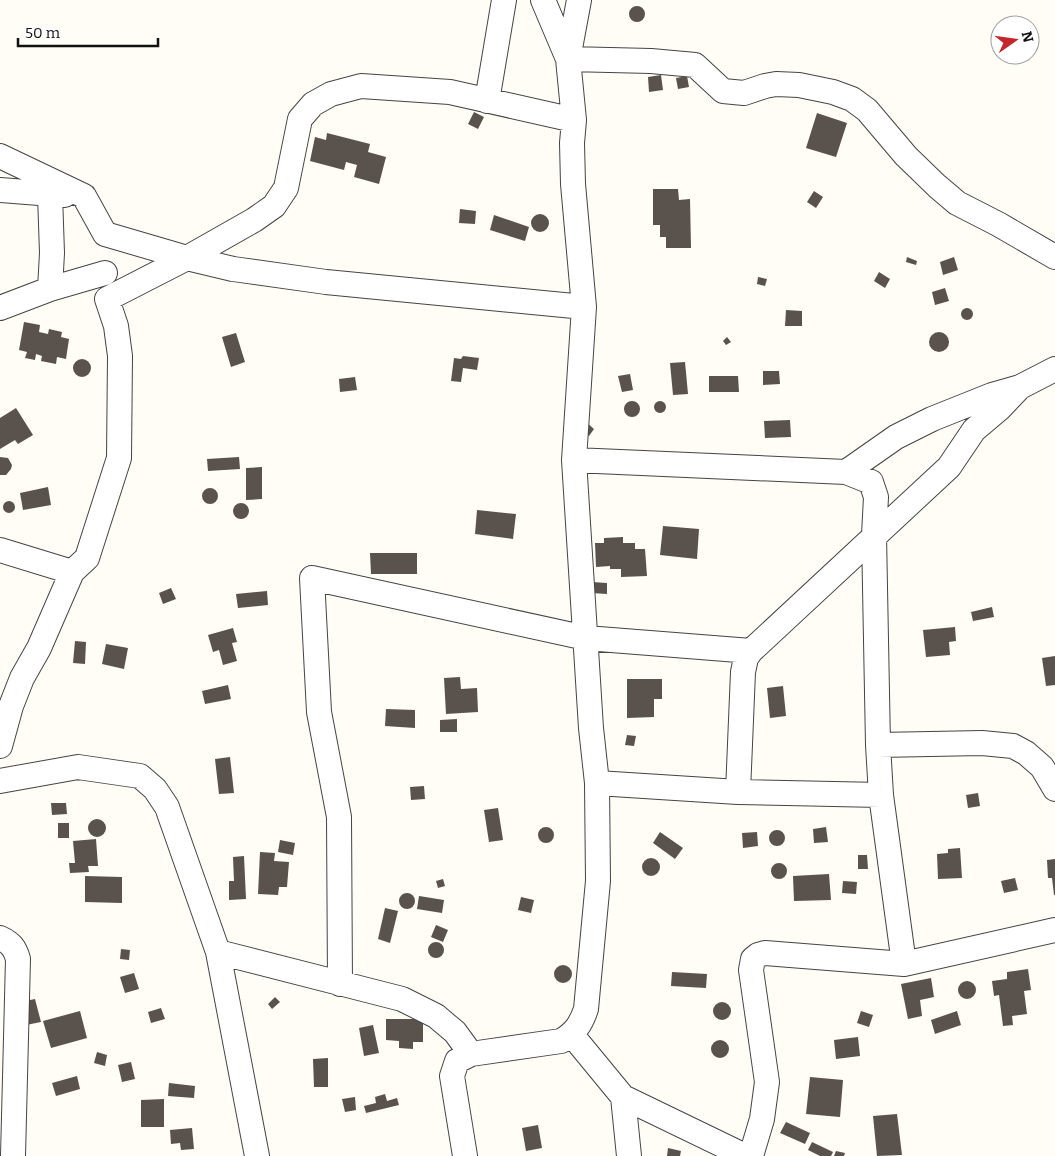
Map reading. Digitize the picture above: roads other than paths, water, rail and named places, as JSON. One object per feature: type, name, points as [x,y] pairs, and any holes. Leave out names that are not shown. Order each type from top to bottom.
[{"type":"street","points":[[487,101],[504,0]]},
{"type":"street","points":[[543,0],[568,59]]},
{"type":"street","points":[[465,1156],[452,1076],[457,1061],[471,1054],[561,1041],[572,1035],[582,1023],[586,1009],[598,881],[597,783],[591,728],[574,460],[584,307],[574,184],[572,143],[574,120],[568,59],[579,0]]},
{"type":"street","points":[[568,59],[652,61],[695,65],[723,91],[744,94],[764,86],[776,84],[799,85],[833,92],[852,99],[867,110],[906,156],[957,203],[1055,257]]},
{"type":"street","points":[[107,299],[187,258],[254,220],[274,206],[286,188],[300,119],[313,104],[332,94],[361,86],[450,92],[574,120]]},
{"type":"street","points":[[0,156],[84,196],[104,234],[107,299],[116,326],[120,356],[119,458],[87,558],[72,572],[39,648],[16,692],[10,706],[0,746]]},
{"type":"street","points":[[0,190],[84,196]]},
{"type":"street","points":[[50,195],[52,252],[50,288]]},
{"type":"street","points":[[104,234],[233,269],[326,282],[584,307]]},
{"type":"street","points":[[0,308],[50,288],[105,273]]},
{"type":"street","points":[[846,472],[896,437],[932,419],[992,395],[1020,387],[1055,368]]},
{"type":"street","points":[[738,792],[743,672],[746,658],[751,651],[874,535],[949,467],[974,430],[1000,408],[1020,387]]},
{"type":"street","points":[[574,460],[846,472],[871,482],[876,496],[874,535],[878,745],[881,795],[904,964]]},
{"type":"street","points":[[0,550],[72,572]]},
{"type":"street","points":[[340,984],[339,817],[319,712],[312,578],[586,638],[751,651]]},
{"type":"street","points":[[878,745],[982,743],[1013,746],[1026,752],[1042,766],[1055,789]]},
{"type":"street","points":[[0,781],[78,768],[140,776],[155,789],[168,807],[218,952],[257,1156]]},
{"type":"street","points":[[597,783],[738,792],[881,795]]},
{"type":"street","points":[[751,1156],[762,1119],[767,1082],[751,970],[753,959],[758,955],[765,953],[904,964],[1055,930]]},
{"type":"street","points":[[0,938],[9,942],[15,950],[18,959],[13,1156]]},
{"type":"street","points":[[218,952],[402,1000],[436,1016],[455,1032],[471,1054]]},
{"type":"street","points":[[572,1035],[623,1097],[745,1156]]},
{"type":"street","points":[[623,1097],[629,1156]]}]
